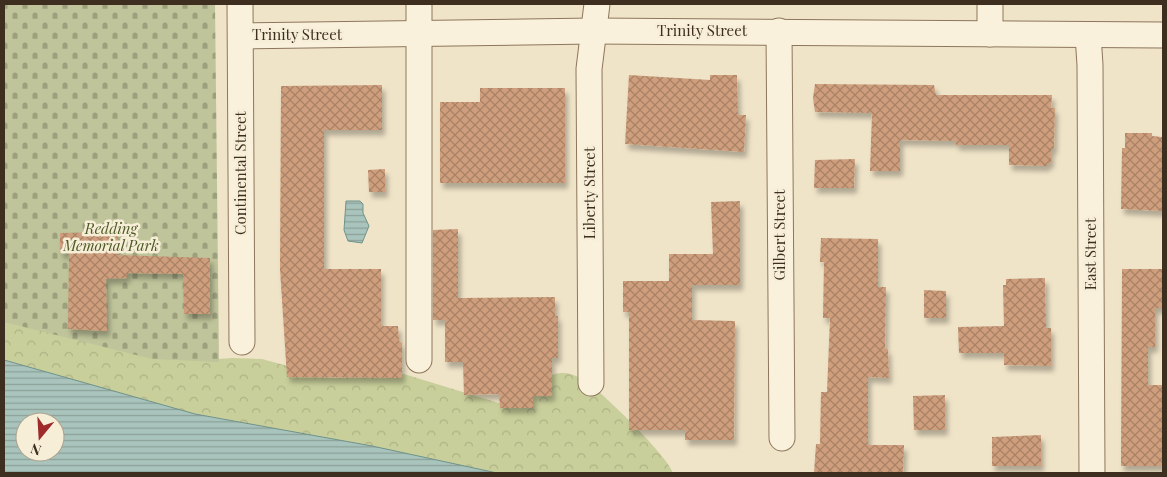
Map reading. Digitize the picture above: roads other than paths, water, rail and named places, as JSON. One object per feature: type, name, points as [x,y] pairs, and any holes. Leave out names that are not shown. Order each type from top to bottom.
[{"type":"street","name":"Continental Street","points":[[240,4],[242,342]]},
{"type":"street","points":[[419,4],[419,360]]},
{"type":"street","name":"Liberty Street","points":[[591,383],[589,69],[597,4]]},
{"type":"street","points":[[990,4],[990,34]]},
{"type":"street","name":"Trinity Street","points":[[241,36],[594,31],[1163,35]]},
{"type":"street","name":"Gilbert Street","points":[[779,31],[782,438]]},
{"type":"street","name":"East Street","points":[[1088,35],[1090,65],[1092,473]]},
{"type":"water","points":[[346,201],[360,201],[363,204],[363,213],[369,226],[362,243],[348,241],[344,230]]},
{"type":"water","points":[[4,360],[195,414],[372,446],[497,473],[4,473]]},
{"type":"park label","name":"Redding Memorial Park","points":[[111,238]]}]
